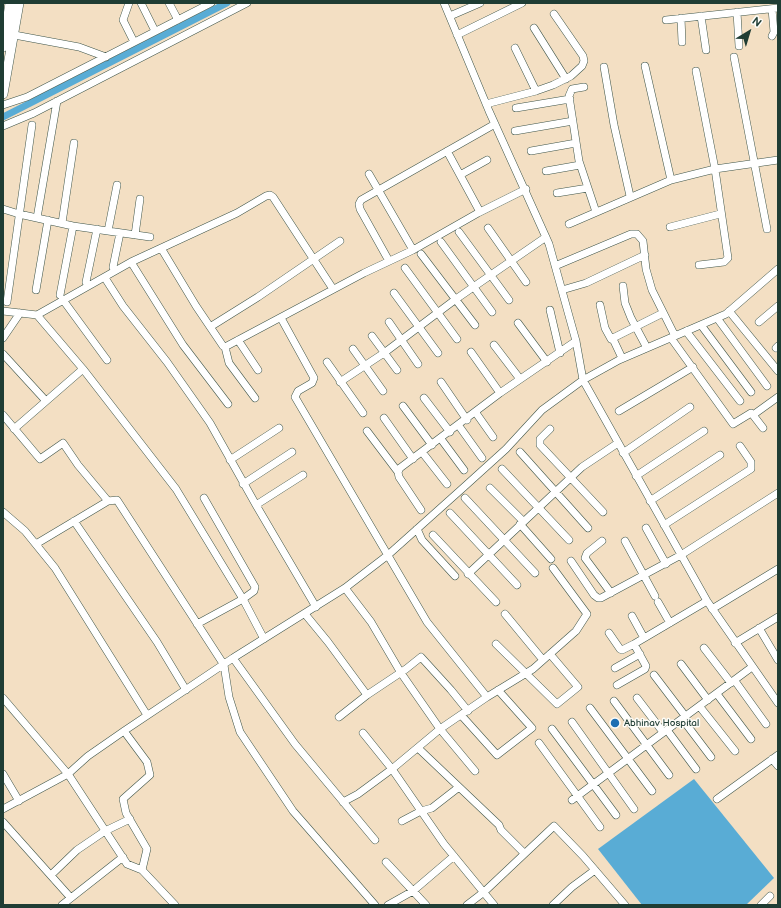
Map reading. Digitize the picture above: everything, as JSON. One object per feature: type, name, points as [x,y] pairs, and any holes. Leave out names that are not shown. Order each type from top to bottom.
[{"type":"main road","points":[[3,94],[9,34],[10,3]]},
{"type":"main road","points":[[3,47],[19,3]]},
{"type":"street","points":[[129,3],[123,16],[123,20],[134,42]]},
{"type":"street","points":[[141,3],[155,32]]},
{"type":"street","points":[[169,3],[178,20]]},
{"type":"street","points":[[193,3],[197,10]]},
{"type":"street","points":[[3,105],[27,98],[211,3]]},
{"type":"street","points":[[3,126],[57,101],[247,3]]},
{"type":"street","points":[[444,3],[486,104],[526,189],[546,237],[576,341],[583,380],[707,601],[778,703]]},
{"type":"street","points":[[450,16],[480,3]]},
{"type":"street","points":[[458,35],[522,3]]},
{"type":"street","points":[[666,20],[775,8],[774,32],[772,36]]},
{"type":"street","points":[[736,12],[739,46]]},
{"type":"street","points":[[486,104],[536,91],[566,79],[577,72],[584,61],[583,56],[554,14]]},
{"type":"street","points":[[701,16],[706,50]]},
{"type":"street","points":[[681,18],[682,42]]},
{"type":"street","points":[[534,28],[566,79]]},
{"type":"street","points":[[9,34],[79,47],[106,57]]},
{"type":"street","points":[[515,48],[536,91]]},
{"type":"street","points":[[734,57],[756,164],[767,229]]},
{"type":"street","points":[[645,66],[671,180]]},
{"type":"street","points":[[604,67],[614,125],[630,196]]},
{"type":"street","points":[[696,71],[715,169],[720,214],[728,258],[724,262],[699,265]]},
{"type":"street","points":[[584,87],[572,89],[569,93],[580,165],[596,212]]},
{"type":"street","points":[[516,108],[570,99]]},
{"type":"street","points":[[37,218],[57,101]]},
{"type":"street","points":[[515,131],[573,121]]},
{"type":"street","points":[[389,261],[360,209],[359,204],[361,200],[495,124]]},
{"type":"street","points":[[6,302],[32,125]]},
{"type":"street","points":[[62,223],[74,143]]},
{"type":"street","points":[[531,151],[576,143]]},
{"type":"street","points":[[447,151],[480,212]]},
{"type":"street","points":[[460,175],[487,160]]},
{"type":"street","points":[[569,224],[630,196],[671,180],[715,169],[778,160]]},
{"type":"street","points":[[546,172],[580,165]]},
{"type":"street","points":[[370,174],[413,250]]},
{"type":"street","points":[[108,231],[117,186]]},
{"type":"street","points":[[557,193],[588,188]]},
{"type":"street","points":[[225,348],[333,289],[413,250],[480,212],[526,189]]},
{"type":"street","points":[[3,311],[37,315],[61,298],[105,278],[131,262],[237,213],[270,195],[333,289]]},
{"type":"street","points":[[135,235],[140,199]]},
{"type":"street","points":[[3,209],[73,226],[150,237]]},
{"type":"street","points":[[670,227],[720,214]]},
{"type":"street","points":[[36,290],[48,220]]},
{"type":"street","points":[[73,226],[61,298],[107,360]]},
{"type":"street","points":[[488,228],[512,260],[526,282]]},
{"type":"street","points":[[86,282],[97,229]]},
{"type":"street","points":[[459,232],[509,300]]},
{"type":"street","points":[[113,267],[120,233]]},
{"type":"street","points":[[555,266],[635,233],[640,236],[643,241],[646,269],[652,290],[673,337],[732,423],[735,424],[751,413],[753,415],[778,397]]},
{"type":"street","points":[[340,382],[384,353],[456,299],[546,237]]},
{"type":"street","points":[[210,327],[340,241]]},
{"type":"street","points":[[441,242],[492,312]]},
{"type":"street","points":[[161,248],[210,327],[225,348],[229,363],[255,398]]},
{"type":"street","points":[[421,254],[475,325]]},
{"type":"street","points":[[562,290],[586,282],[645,255]]},
{"type":"street","points":[[131,262],[183,345],[228,404]]},
{"type":"street","points":[[405,268],[457,339]]},
{"type":"street","points":[[3,809],[68,774],[88,756],[146,716],[233,658],[345,588],[388,555],[506,449],[542,410],[583,380],[622,358],[717,318],[729,311],[778,269]]},
{"type":"street","points":[[105,278],[123,306],[168,362],[210,423],[243,484],[316,607]]},
{"type":"street","points":[[623,286],[625,303],[646,348]]},
{"type":"street","points":[[394,293],[420,326],[438,353]]},
{"type":"street","points":[[600,305],[605,328],[610,338],[613,339],[622,358]]},
{"type":"street","points":[[759,322],[778,306]]},
{"type":"street","points":[[550,310],[560,353]]},
{"type":"street","points":[[729,311],[778,372]]},
{"type":"street","points":[[3,338],[20,313]]},
{"type":"street","points":[[613,339],[663,313]]},
{"type":"street","points":[[37,315],[83,369],[176,489],[243,600],[264,639]]},
{"type":"street","points":[[281,318],[314,378],[312,383],[298,391],[295,397],[336,470],[427,622],[487,697]]},
{"type":"street","points":[[717,318],[767,386]]},
{"type":"street","points":[[389,322],[418,364]]},
{"type":"street","points":[[518,323],[548,362]]},
{"type":"street","points":[[701,325],[751,392]]},
{"type":"street","points":[[686,331],[740,401]]},
{"type":"street","points":[[372,336],[397,370]]},
{"type":"street","points":[[238,340],[258,370]]},
{"type":"street","points":[[398,472],[400,468],[467,420],[500,393],[548,362],[576,341]]},
{"type":"street","points":[[494,345],[520,379]]},
{"type":"street","points":[[353,350],[383,391]]},
{"type":"street","points":[[471,352],[500,393]]},
{"type":"street","points":[[3,354],[46,401]]},
{"type":"street","points":[[327,362],[362,414]]},
{"type":"street","points":[[619,411],[693,367]]},
{"type":"street","points":[[14,429],[83,369]]},
{"type":"street","points":[[441,382],[467,420]]},
{"type":"street","points":[[424,398],[450,432]]},
{"type":"street","points":[[403,406],[432,445]]},
{"type":"street","points":[[623,453],[690,407]]},
{"type":"street","points":[[476,413],[493,437]]},
{"type":"street","points":[[3,415],[40,460],[64,443],[78,465],[108,502]]},
{"type":"street","points":[[753,415],[763,428]]},
{"type":"street","points":[[384,418],[413,459]]},
{"type":"street","points":[[459,426],[482,458]]},
{"type":"street","points":[[230,460],[280,428]]},
{"type":"street","points":[[550,429],[540,439],[539,443],[603,512]]},
{"type":"street","points":[[366,431],[398,472],[421,510]]},
{"type":"street","points":[[636,476],[704,431]]},
{"type":"street","points":[[441,438],[464,470]]},
{"type":"street","points":[[468,574],[582,467],[618,443]]},
{"type":"street","points":[[664,525],[751,469],[752,464],[740,446]]},
{"type":"street","points":[[243,484],[292,452]]},
{"type":"street","points":[[422,452],[447,484]]},
{"type":"street","points":[[520,452],[588,528]]},
{"type":"street","points":[[650,501],[720,455]]},
{"type":"street","points":[[502,469],[569,540]]},
{"type":"street","points":[[256,505],[303,475]]},
{"type":"street","points":[[490,488],[522,523],[551,559]]},
{"type":"street","points":[[572,561],[596,597],[601,598],[666,564],[778,492]]},
{"type":"street","points":[[197,624],[243,600],[254,591],[255,584],[204,498]]},
{"type":"street","points":[[465,498],[535,573]]},
{"type":"street","points":[[36,544],[108,502],[117,500],[224,665],[229,697],[240,732],[293,811],[375,905]]},
{"type":"street","points":[[3,512],[25,531],[55,568],[146,716]]},
{"type":"street","points":[[450,513],[517,585]]},
{"type":"street","points":[[74,521],[157,642],[186,690]]},
{"type":"street","points":[[646,528],[666,564]]},
{"type":"street","points":[[417,529],[422,540],[455,576]]},
{"type":"street","points":[[433,535],[468,574],[496,602]]},
{"type":"street","points":[[602,541],[587,553],[585,558],[611,593]]},
{"type":"street","points":[[625,541],[670,623]]},
{"type":"street","points":[[343,802],[358,794],[392,769],[440,729],[526,673],[576,631],[588,614],[553,568]]},
{"type":"street","points":[[712,609],[778,569]]},
{"type":"street","points":[[345,588],[371,622],[401,673],[440,729],[475,771]]},
{"type":"street","points":[[609,633],[622,650],[707,601]]},
{"type":"street","points":[[305,614],[328,642],[367,695]]},
{"type":"street","points":[[506,614],[543,660]]},
{"type":"street","points":[[632,616],[644,638]]},
{"type":"street","points":[[735,643],[778,617]]},
{"type":"street","points":[[759,628],[778,660]]},
{"type":"street","points":[[496,644],[557,704],[578,687],[550,654]]},
{"type":"street","points":[[618,685],[645,669],[646,666],[634,644]]},
{"type":"street","points":[[704,648],[766,724]]},
{"type":"street","points":[[615,668],[640,654]]},
{"type":"street","points":[[339,717],[367,695],[401,673],[420,657],[451,690],[464,713],[497,755],[532,728],[498,690]]},
{"type":"street","points":[[233,658],[295,744],[375,840]]},
{"type":"street","points":[[681,664],[708,700]]},
{"type":"street","points":[[574,798],[752,667]]},
{"type":"street","points":[[654,675],[711,757]]},
{"type":"street","points":[[717,694],[751,739]]},
{"type":"street","points":[[3,698],[68,774],[127,864],[142,870],[175,905]]},
{"type":"street","points":[[637,698],[696,768]]},
{"type":"street","points":[[614,701],[669,775]]},
{"type":"street","points":[[700,706],[735,751]]},
{"type":"street","points":[[590,708],[652,791]]},
{"type":"street","points":[[572,722],[634,809]]},
{"type":"street","points":[[552,729],[616,815]]},
{"type":"street","points":[[124,731],[147,762],[150,775],[123,799],[126,813],[147,849],[142,870]]},
{"type":"street","points":[[362,733],[392,769],[454,856],[494,905]]},
{"type":"street","points":[[539,743],[574,798],[600,827]]},
{"type":"street","points":[[418,748],[499,825],[501,830],[524,853]]},
{"type":"street","points":[[717,799],[775,757],[778,766]]},
{"type":"street","points":[[3,774],[19,801]]},
{"type":"street","points":[[402,821],[421,811],[432,808],[459,788]]},
{"type":"street","points":[[51,875],[77,850],[106,831],[130,820]]},
{"type":"street","points":[[3,822],[70,897]]},
{"type":"street","points":[[467,905],[484,892],[554,826],[625,905]]},
{"type":"street","points":[[388,905],[413,891],[454,856]]},
{"type":"street","points":[[62,905],[70,897],[122,857]]},
{"type":"street","points":[[386,862],[426,905]]},
{"type":"street","points":[[554,905],[572,887],[595,870]]},
{"type":"street","points":[[761,905],[770,896]]},
{"type":"water","points":[[694,779],[774,878],[746,905],[642,905],[598,849]]},
{"type":"waterway","points":[[3,117],[227,3]]},
{"type":"place","name":"Abhinav Hospital","points":[[615,723]]}]
